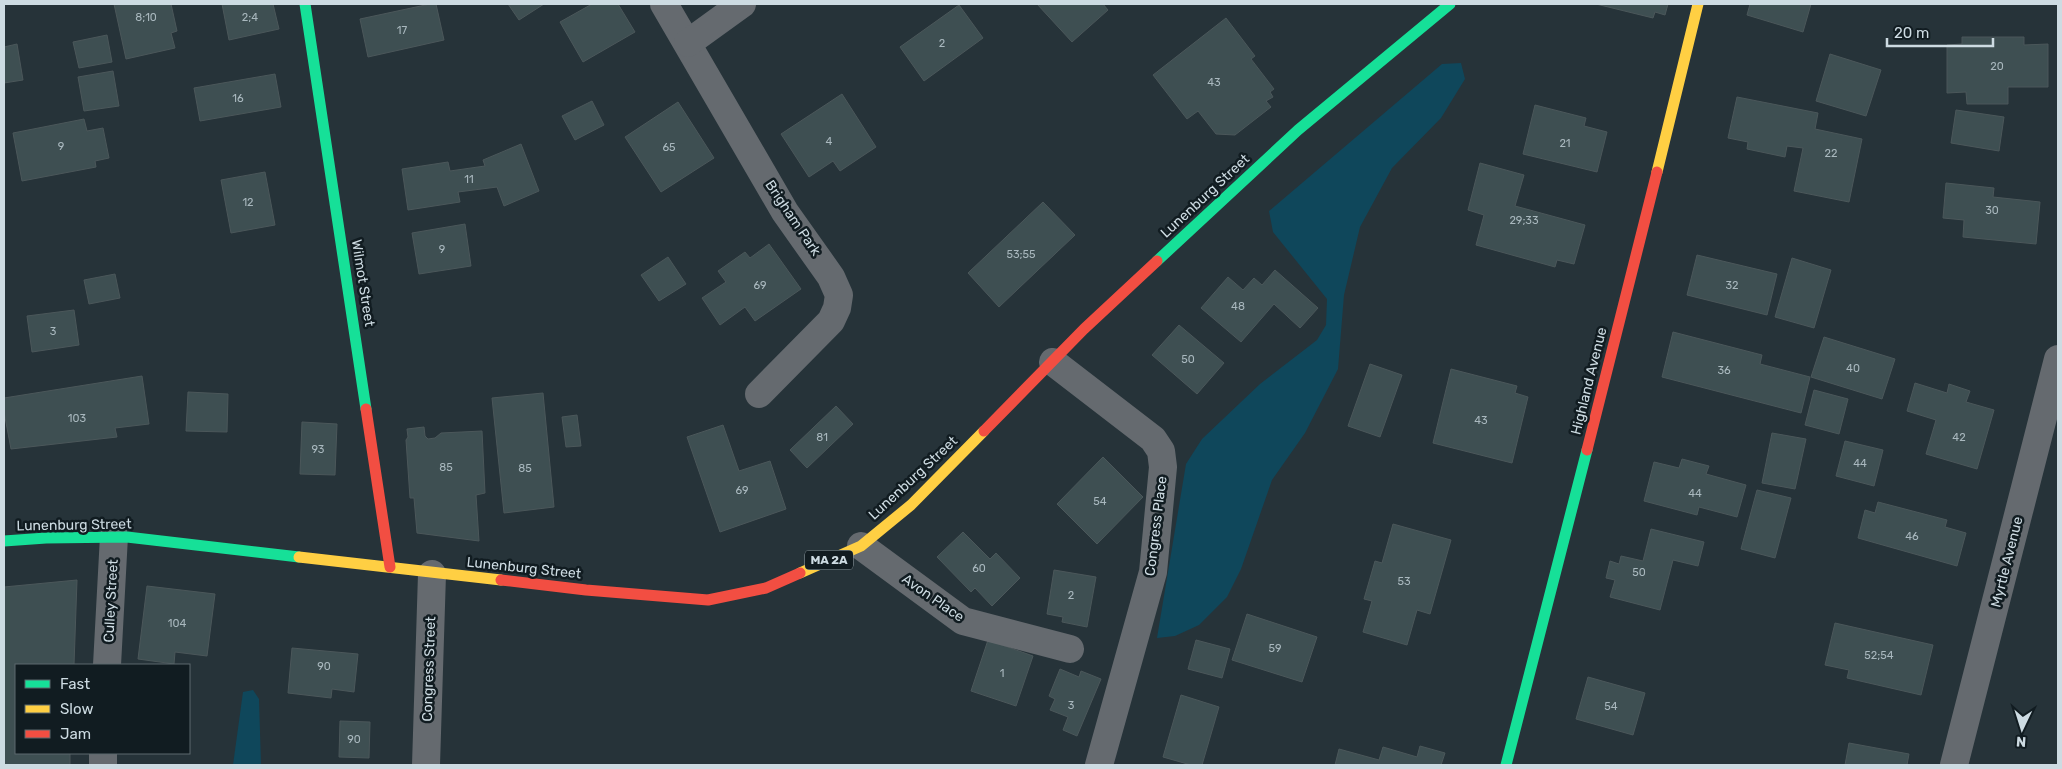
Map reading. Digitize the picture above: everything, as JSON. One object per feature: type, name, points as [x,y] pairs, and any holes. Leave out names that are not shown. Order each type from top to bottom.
[{"type":"main road","name":"Wilmot Street","points":[[305,4],[390,567]]},
{"type":"main road","name":"Lunenburg Street","points":[[4,541],[114,536],[390,567],[432,574],[708,600],[766,588],[861,546],[911,505],[1084,329],[1298,130],[1450,4]]},
{"type":"main road","name":"Highland Avenue","points":[[1506,765],[1607,374],[1698,4]]},
{"type":"street","name":"Brigham Park","points":[[664,4],[785,212],[831,276],[839,295],[837,308],[831,321],[759,394]]},
{"type":"street","points":[[688,43],[742,4]]},
{"type":"street","name":"Myrtle Avenue","points":[[1954,765],[2058,359]]},
{"type":"street","name":"Congress Place","points":[[1053,362],[1153,439],[1161,451],[1163,467],[1153,572],[1098,765]]},
{"type":"street","name":"Culley Street","points":[[107,664],[114,536]]},
{"type":"street","name":"Avon Place","points":[[861,546],[963,621],[1070,649]]},
{"type":"street","name":"Congress Street","points":[[426,765],[432,574]]},
{"type":"shaded area","points":[[1461,63],[1465,79],[1441,118],[1392,168],[1360,227],[1344,295],[1338,369],[1305,433],[1272,480],[1241,569],[1227,597],[1199,625],[1175,636],[1157,638],[1186,464],[1202,439],[1260,384],[1317,340],[1326,325],[1327,299],[1273,232],[1269,211],[1442,64]]},
{"type":"shaded area","points":[[253,690],[259,699],[261,765],[233,765],[243,692]]},
{"type":"building","points":[[114,4],[171,4],[177,31],[171,33],[175,48],[126,59]]},
{"type":"building","points":[[222,4],[273,4],[279,29],[229,40]]},
{"type":"building","points":[[436,4],[444,40],[368,57],[360,19]]},
{"type":"building","points":[[508,4],[544,4],[519,20]]},
{"type":"building","points":[[592,4],[618,4],[635,32],[583,62],[560,22]]},
{"type":"building","points":[[1037,4],[1103,4],[1108,10],[1072,42]]},
{"type":"building","points":[[1596,4],[1668,4],[1665,15],[1655,12],[1653,18]]},
{"type":"building","points":[[1750,4],[1811,4],[1803,32],[1747,15]]},
{"type":"building","points":[[959,5],[983,38],[924,81],[900,47]]},
{"type":"building","points":[[1226,18],[1255,56],[1251,59],[1274,89],[1270,92],[1273,97],[1266,101],[1271,107],[1235,135],[1216,134],[1198,111],[1187,119],[1153,75]]},
{"type":"building","points":[[107,35],[112,62],[79,68],[73,42]]},
{"type":"building","points":[[1962,37],[2024,37],[2024,45],[2048,44],[2048,87],[2008,87],[2008,104],[1967,104],[1966,92],[1947,93],[1947,45],[1962,44]]},
{"type":"building","points":[[17,44],[23,80],[4,83],[4,47]]},
{"type":"building","points":[[1830,54],[1881,70],[1866,116],[1816,101]]},
{"type":"building","points":[[113,71],[119,106],[84,111],[78,77]]},
{"type":"building","points":[[275,74],[281,107],[200,121],[194,88]]},
{"type":"building","points":[[842,94],[876,147],[840,171],[833,161],[809,177],[781,134]]},
{"type":"building","points":[[1737,97],[1818,113],[1815,129],[1862,139],[1849,202],[1794,191],[1803,148],[1787,146],[1785,157],[1747,149],[1748,142],[1728,138]]},
{"type":"building","points":[[592,101],[604,125],[575,140],[562,116]]},
{"type":"building","points":[[678,102],[714,158],[661,192],[625,137]]},
{"type":"building","points":[[1535,105],[1586,118],[1584,126],[1607,132],[1597,172],[1523,154]]},
{"type":"building","points":[[1956,110],[2004,117],[1999,151],[1951,143]]},
{"type":"building","points":[[84,119],[87,131],[103,128],[109,158],[95,161],[96,167],[22,181],[13,133]]},
{"type":"building","points":[[521,144],[539,191],[504,206],[497,187],[458,192],[460,202],[408,210],[402,169],[448,162],[450,171],[485,166],[483,160]]},
{"type":"building","points":[[1480,163],[1524,175],[1515,206],[1585,225],[1574,264],[1557,260],[1555,267],[1476,245],[1484,215],[1468,210]]},
{"type":"building","points":[[265,172],[275,225],[231,233],[221,180]]},
{"type":"building","points":[[1946,183],[1994,188],[1993,197],[2040,202],[2036,244],[1963,237],[1964,220],[1943,218]]},
{"type":"building","points":[[1043,202],[1075,235],[999,307],[968,273]]},
{"type":"building","points":[[465,224],[471,266],[419,274],[412,233]]},
{"type":"building","points":[[769,244],[801,289],[755,321],[745,307],[720,325],[702,298],[726,282],[718,271],[745,252],[750,258]]},
{"type":"building","points":[[1697,255],[1777,274],[1767,315],[1687,295]]},
{"type":"building","points":[[668,257],[686,284],[659,301],[641,275]]},
{"type":"building","points":[[1792,258],[1831,270],[1814,328],[1775,317]]},
{"type":"building","points":[[1275,270],[1318,308],[1300,328],[1274,304],[1241,342],[1201,308],[1228,277],[1243,290],[1254,278],[1262,285]]},
{"type":"building","points":[[115,274],[120,298],[89,304],[84,280]]},
{"type":"building","points":[[74,310],[79,345],[32,352],[27,316]]},
{"type":"building","points":[[1179,325],[1224,363],[1197,394],[1152,355]]},
{"type":"building","points":[[1673,332],[1762,355],[1760,364],[1810,377],[1801,413],[1662,377]]},
{"type":"building","points":[[1824,337],[1895,359],[1882,399],[1811,377]]},
{"type":"building","points":[[1370,364],[1402,375],[1380,437],[1348,426]]},
{"type":"building","points":[[1451,369],[1517,386],[1515,393],[1528,397],[1512,463],[1433,443]]},
{"type":"building","points":[[142,376],[149,424],[115,428],[117,437],[11,449],[4,412],[4,398]]},
{"type":"building","points":[[1915,383],[1947,393],[1949,384],[1970,391],[1966,402],[1994,410],[1977,469],[1926,454],[1936,420],[1907,411]]},
{"type":"building","points":[[1814,390],[1848,399],[1839,434],[1805,425]]},
{"type":"building","points":[[188,392],[228,394],[227,432],[186,431]]},
{"type":"building","points":[[543,393],[554,507],[504,513],[492,398]]},
{"type":"building","points":[[836,406],[853,424],[807,468],[790,450]]},
{"type":"building","points":[[577,415],[581,446],[566,447],[562,417]]},
{"type":"building","points":[[302,422],[337,424],[335,475],[300,474]]},
{"type":"building","points":[[723,425],[739,471],[770,461],[786,509],[720,532],[687,437]]},
{"type":"building","points":[[424,427],[425,436],[428,439],[435,438],[441,433],[482,431],[485,493],[476,495],[479,541],[417,533],[414,498],[410,498],[406,440],[408,437],[407,429]]},
{"type":"building","points":[[1772,433],[1806,439],[1795,489],[1762,483]]},
{"type":"building","points":[[1845,441],[1883,450],[1874,486],[1836,476]]},
{"type":"building","points":[[1103,457],[1143,497],[1097,544],[1057,504]]},
{"type":"building","points":[[1682,459],[1709,466],[1706,474],[1746,485],[1737,517],[1699,507],[1697,515],[1644,501],[1654,462],[1679,468]]},
{"type":"building","points":[[1757,490],[1791,498],[1775,558],[1741,549]]},
{"type":"building","points":[[1878,502],[1947,520],[1945,527],[1966,533],[1957,566],[1858,538],[1865,510],[1875,513]]},
{"type":"building","points":[[1393,524],[1451,540],[1430,614],[1417,610],[1407,645],[1363,632],[1372,601],[1364,599],[1375,561],[1382,563]]},
{"type":"building","points":[[1651,529],[1704,542],[1698,566],[1673,560],[1660,610],[1610,597],[1615,580],[1606,578],[1610,561],[1619,564],[1621,556],[1643,561]]},
{"type":"building","points":[[963,532],[990,559],[996,553],[1020,578],[992,606],[975,588],[971,592],[937,557]]},
{"type":"building","points":[[1054,570],[1096,577],[1087,627],[1062,622],[1063,617],[1047,614]]},
{"type":"building","points":[[77,580],[74,664],[15,664],[15,754],[70,754],[70,765],[4,765],[4,587]]},
{"type":"building","points":[[147,586],[215,594],[207,656],[175,652],[174,664],[138,659]]},
{"type":"building","points":[[1247,614],[1317,637],[1302,682],[1232,660]]},
{"type":"building","points":[[1835,623],[1933,645],[1921,695],[1847,678],[1849,670],[1825,665]]},
{"type":"building","points":[[988,640],[1033,656],[1016,706],[971,691]]},
{"type":"building","points":[[1196,640],[1230,649],[1222,678],[1188,669]]},
{"type":"building","points":[[292,648],[358,654],[354,692],[332,689],[331,698],[288,693]]},
{"type":"building","points":[[1060,669],[1079,677],[1081,671],[1101,679],[1077,736],[1063,730],[1068,717],[1050,710],[1055,699],[1049,696]]},
{"type":"building","points":[[1588,677],[1645,693],[1633,735],[1576,719]]},
{"type":"building","points":[[1181,695],[1219,707],[1202,765],[1191,765],[1163,757]]},
{"type":"building","points":[[340,721],[370,722],[369,758],[339,757]]},
{"type":"building","points":[[1849,743],[1909,754],[1907,765],[1845,765]]},
{"type":"building","points":[[1420,746],[1445,753],[1441,765],[1335,765],[1339,749],[1379,760],[1383,747],[1417,757]]},
{"type":"traffic: fast","points":[[305,4],[366,409]]},
{"type":"traffic: fast","points":[[1157,261],[1298,130],[1450,4]]},
{"type":"traffic: fast","points":[[1506,765],[1587,450]]},
{"type":"traffic: fast","points":[[4,541],[46,538],[127,537],[299,557]]},
{"type":"traffic: slow","points":[[1657,172],[1698,4]]},
{"type":"traffic: slow","points":[[800,573],[861,546],[911,505],[984,431]]},
{"type":"traffic: slow","points":[[299,557],[501,580]]},
{"type":"traffic: jam","points":[[1587,450],[1657,172]]},
{"type":"traffic: jam","points":[[984,431],[1084,329],[1157,261]]},
{"type":"traffic: jam","points":[[366,409],[390,567]]},
{"type":"traffic: jam","points":[[501,580],[586,590],[708,600],[766,588],[800,573]]}]
